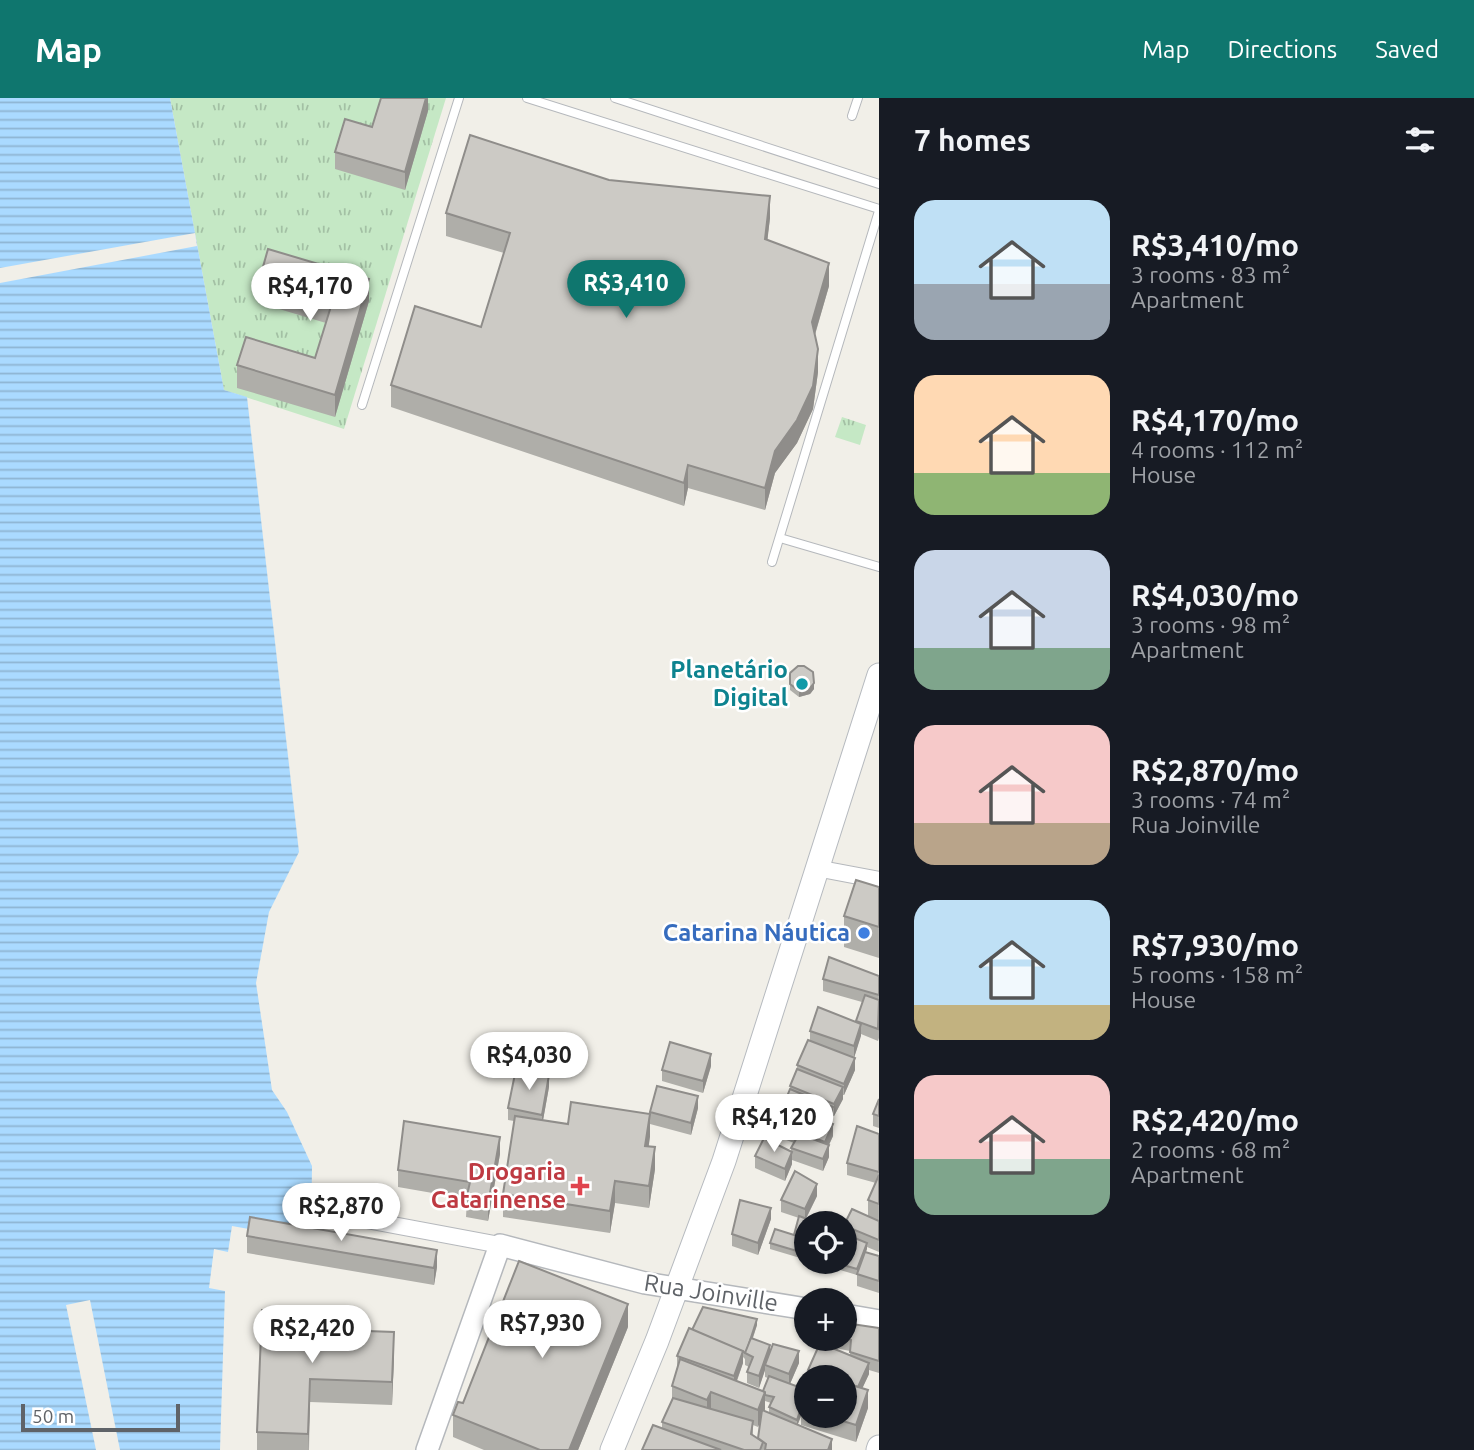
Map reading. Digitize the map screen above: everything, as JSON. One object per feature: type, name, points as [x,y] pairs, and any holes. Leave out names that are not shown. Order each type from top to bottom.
[{"type":"main road","points":[[612,1450],[724,1161],[879,674]]},
{"type":"street","points":[[816,868],[879,880]]},
{"type":"street","name":"Rua Joinville","points":[[329,1213],[500,1245],[645,1283],[794,1307]]},
{"type":"street","points":[[427,1450],[500,1245]]},
{"type":"street","points":[[857,1317],[879,1321]]},
{"type":"lane","points":[[362,405],[459,98]]},
{"type":"lane","points":[[527,98],[879,210],[772,562]]},
{"type":"lane","points":[[615,98],[879,184]]},
{"type":"lane","points":[[852,116],[858,98]]},
{"type":"lane","points":[[779,538],[879,567]]},
{"type":"green space","points":[[170,98],[446,98],[344,429],[224,390]]},
{"type":"green space","points":[[842,417],[866,425],[860,445],[835,437]]},
{"type":"water","points":[[0,98],[170,98],[224,390],[247,397],[299,852],[269,912],[256,983],[272,1090],[287,1112],[312,1166],[311,1240],[232,1226],[228,1252],[214,1249],[209,1288],[225,1291],[220,1450],[0,1450]]},
{"type":"pier","points":[[195,233],[197,246],[0,283],[0,268]]},
{"type":"pier","points":[[90,1300],[120,1450],[96,1450],[66,1305]]},
{"type":"building","points":[[381,98],[426,98],[405,172],[335,152],[345,119],[372,127]]},
{"type":"building","points":[[470,135],[609,180],[770,196],[765,239],[829,263],[812,322],[818,349],[813,386],[797,420],[775,451],[765,488],[688,465],[684,483],[391,385],[415,306],[481,327],[510,233],[446,213]]},
{"type":"building","points":[[268,249],[369,279],[335,395],[237,365],[246,337],[315,358],[332,303],[259,281]]},
{"type":"building","name":"Planetário Digital","points":[[798,666],[804,666],[813,672],[814,683],[810,688],[799,691],[790,684],[790,673]]},
{"type":"building","points":[[856,880],[879,887],[879,927],[844,916]]},
{"type":"building","points":[[829,957],[879,976],[879,995],[823,979]]},
{"type":"building","points":[[865,995],[879,1000],[878,1029],[856,1021]]},
{"type":"building","points":[[818,1007],[861,1024],[854,1046],[810,1031]]},
{"type":"building","points":[[808,1040],[855,1058],[844,1084],[797,1065]]},
{"type":"building","points":[[670,1042],[711,1054],[703,1081],[662,1070]]},
{"type":"building","points":[[516,1069],[549,1075],[542,1115],[508,1108]]},
{"type":"building","points":[[797,1069],[843,1087],[834,1104],[790,1086]]},
{"type":"building","points":[[657,1086],[698,1096],[691,1123],[650,1112]]},
{"type":"building","points":[[790,1089],[833,1107],[825,1119],[806,1113],[833,1124],[825,1142],[768,1121],[776,1101],[784,1104]]},
{"type":"building","points":[[879,1099],[879,1116],[873,1114]]},
{"type":"building","name":"Drogaria Catarinense","points":[[571,1102],[650,1114],[645,1146],[655,1147],[649,1186],[615,1181],[610,1211],[503,1194],[515,1116],[568,1124]]},
{"type":"building","points":[[404,1121],[500,1137],[488,1204],[466,1200],[470,1182],[398,1170]]},
{"type":"building","points":[[857,1126],[879,1134],[879,1172],[847,1163]]},
{"type":"building","points":[[799,1134],[829,1145],[823,1159],[791,1148]]},
{"type":"building","points":[[764,1138],[792,1152],[785,1169],[755,1156]]},
{"type":"building","points":[[795,1171],[817,1184],[805,1209],[781,1200]]},
{"type":"building","points":[[879,1175],[879,1204],[868,1200]]},
{"type":"building","points":[[740,1200],[771,1208],[758,1243],[732,1234]]},
{"type":"building","points":[[857,1211],[879,1221],[879,1240],[857,1231]]},
{"type":"building","points":[[250,1217],[437,1250],[434,1268],[247,1236]]},
{"type":"building","points":[[775,1229],[794,1235],[794,1250],[770,1243]]},
{"type":"building","points":[[857,1239],[867,1243],[857,1269]]},
{"type":"building","points":[[865,1252],[879,1256],[879,1281],[857,1274]]},
{"type":"building","points":[[519,1261],[628,1304],[569,1450],[540,1450],[453,1415],[458,1402],[463,1403]]},
{"type":"building","points":[[703,1307],[757,1319],[746,1353],[692,1330]]},
{"type":"building","points":[[262,1310],[313,1312],[312,1329],[394,1332],[392,1382],[310,1379],[308,1434],[257,1432]]},
{"type":"building","points":[[857,1325],[879,1328],[879,1361],[850,1352],[857,1351]]},
{"type":"building","points":[[689,1328],[743,1351],[734,1376],[677,1356]]},
{"type":"building","points":[[751,1338],[770,1345],[759,1376],[747,1372],[753,1357],[745,1353]]},
{"type":"building","points":[[773,1344],[799,1351],[789,1374],[765,1365]]},
{"type":"building","points":[[816,1351],[840,1351],[869,1363],[858,1387],[857,1365],[810,1365]]},
{"type":"building","points":[[680,1359],[765,1392],[758,1410],[711,1392],[707,1400],[672,1386]]},
{"type":"building","points":[[769,1376],[794,1385],[794,1419],[769,1407],[774,1397],[765,1395],[763,1391]]},
{"type":"building","points":[[857,1387],[868,1390],[857,1422]]},
{"type":"building","points":[[673,1398],[753,1421],[751,1434],[763,1442],[760,1450],[744,1450],[662,1422]]},
{"type":"building","points":[[762,1410],[794,1423],[794,1428],[805,1428],[832,1439],[828,1450],[765,1450],[766,1444],[758,1438]]},
{"type":"building","points":[[653,1425],[721,1450],[642,1450]]},
{"type":"place","name":"Planetário Digital","points":[[802,684]]},
{"type":"place","name":"Catarina Náutica","points":[[864,933]]},
{"type":"place","name":"Drogaria Catarinense","points":[[580,1186]]}]
